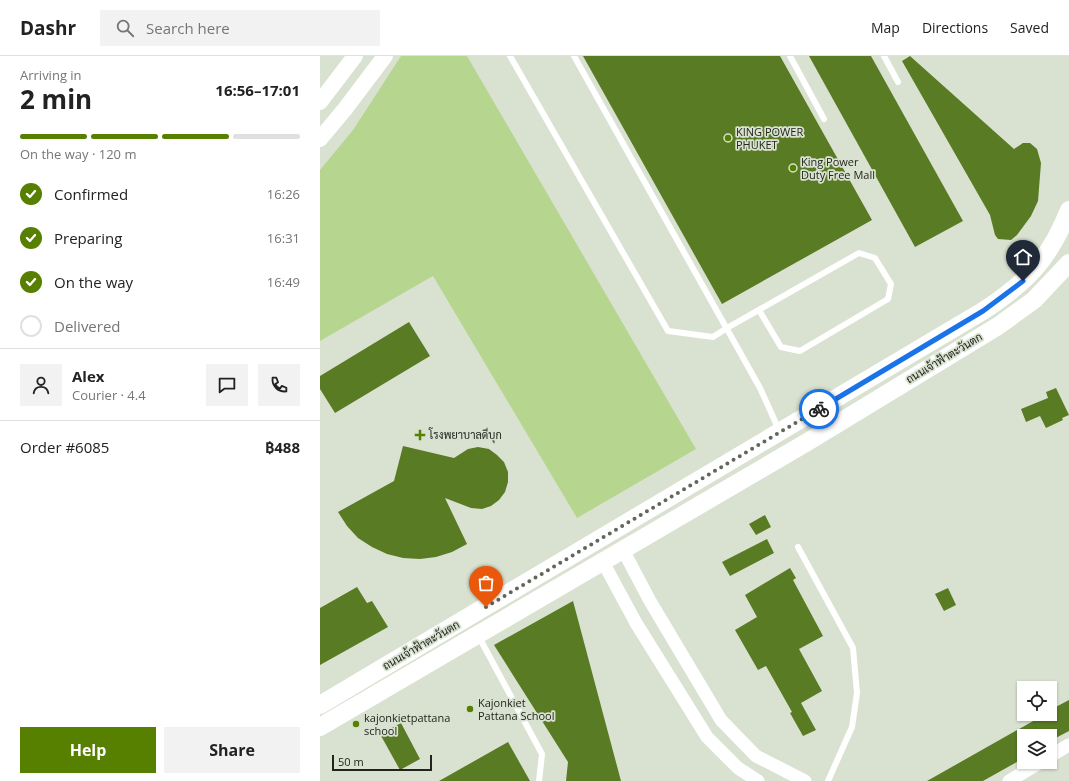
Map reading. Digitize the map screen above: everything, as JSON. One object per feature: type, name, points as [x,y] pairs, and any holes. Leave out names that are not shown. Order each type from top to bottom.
[{"type":"main road","name":"ถนนเจ้าฟ้าตะวันตก","points":[[320,705],[945,335],[1000,300],[1023,281],[1045,256],[1058,237],[1069,210]]},
{"type":"main road","name":"ถนนเจ้าฟ้าตะวันตก","points":[[320,727],[809,441],[1018,312],[1049,285],[1069,263]]},
{"type":"street","points":[[320,102],[355,56]]},
{"type":"street","points":[[320,139],[358,93],[385,56]]},
{"type":"street","points":[[338,79],[358,93]]},
{"type":"street","points":[[623,550],[650,601],[721,720],[756,756],[805,781]]},
{"type":"street","points":[[603,562],[636,622],[707,737],[738,768],[758,781]]},
{"type":"street","points":[[1057,752],[1069,745]]},
{"type":"street","points":[[1009,781],[1029,769]]},
{"type":"lane","points":[[510,56],[668,331],[713,337],[727,328],[859,253],[875,258],[892,284],[888,300],[800,351],[781,347],[759,310]]},
{"type":"lane","points":[[574,56],[760,388],[780,432]]},
{"type":"lane","points":[[790,56],[824,119]]},
{"type":"lane","points":[[884,56],[898,82]]},
{"type":"lane","points":[[798,547],[853,648],[857,693],[852,727],[828,781]]},
{"type":"lane","points":[[477,635],[542,754],[539,781]]},
{"type":"green space","points":[[401,56],[467,56],[696,449],[577,518],[433,276],[320,341],[320,170],[353,130]]},
{"type":"building","name":"KING POWER PHUKET","points":[[583,56],[780,56],[872,220],[722,304]]},
{"type":"building","points":[[809,56],[871,56],[963,221],[915,247]]},
{"type":"building","points":[[910,56],[1014,149],[1023,143],[1030,143],[1037,149],[1041,163],[1038,201],[1031,216],[1017,235],[1011,240],[998,239],[995,235],[990,215],[902,61]]},
{"type":"building","points":[[409,322],[430,356],[335,413],[320,389],[320,376]]},
{"type":"building","points":[[1056,388],[1069,415],[1062,418],[1063,420],[1046,428],[1040,416],[1026,422],[1021,409],[1048,398],[1046,392]]},
{"type":"building","points":[[403,446],[454,458],[468,449],[478,447],[489,449],[504,462],[508,472],[508,482],[505,492],[499,500],[491,506],[482,509],[471,508],[445,498],[467,544],[452,552],[436,557],[420,559],[403,558],[387,554],[372,547],[358,538],[347,526],[338,512],[394,481]]},
{"type":"building","points":[[765,515],[771,527],[756,535],[749,524]]},
{"type":"building","points":[[767,539],[774,553],[730,576],[722,562]]},
{"type":"building","points":[[790,568],[796,578],[793,580],[823,636],[799,649],[822,691],[801,703],[816,730],[803,736],[790,713],[792,712],[766,666],[758,670],[735,630],[757,617],[745,595]]},
{"type":"building","points":[[357,587],[367,603],[372,601],[388,627],[320,665],[320,608]]},
{"type":"building","points":[[948,588],[956,605],[944,611],[935,594]]},
{"type":"building","points":[[573,601],[621,781],[566,781],[568,762],[494,645]]},
{"type":"building","points":[[1069,700],[1069,731],[1057,737],[1057,729],[1019,729],[1033,721],[1057,721],[1057,706]]},
{"type":"building","points":[[401,723],[420,759],[400,770],[380,734]]},
{"type":"building","points":[[1017,730],[1017,762],[983,781],[927,781]]},
{"type":"building","points":[[508,742],[530,781],[439,781]]},
{"type":"way so far","points":[[486,607],[819,409]]},
{"type":"place","name":"KING POWER PHUKET","points":[[728,138]]},
{"type":"place","name":"King Power Duty Free Mall","points":[[793,168]]},
{"type":"place","name":"โรงพยาบาลดีบุก","points":[[420,435]]},
{"type":"place","name":"Kajonkiet Pattana School","points":[[470,709]]},
{"type":"place","name":"kajonkietpattana school","points":[[356,724]]},
{"type":"route","points":[[819,409],[945,335],[1000,300],[1023,281]]}]
